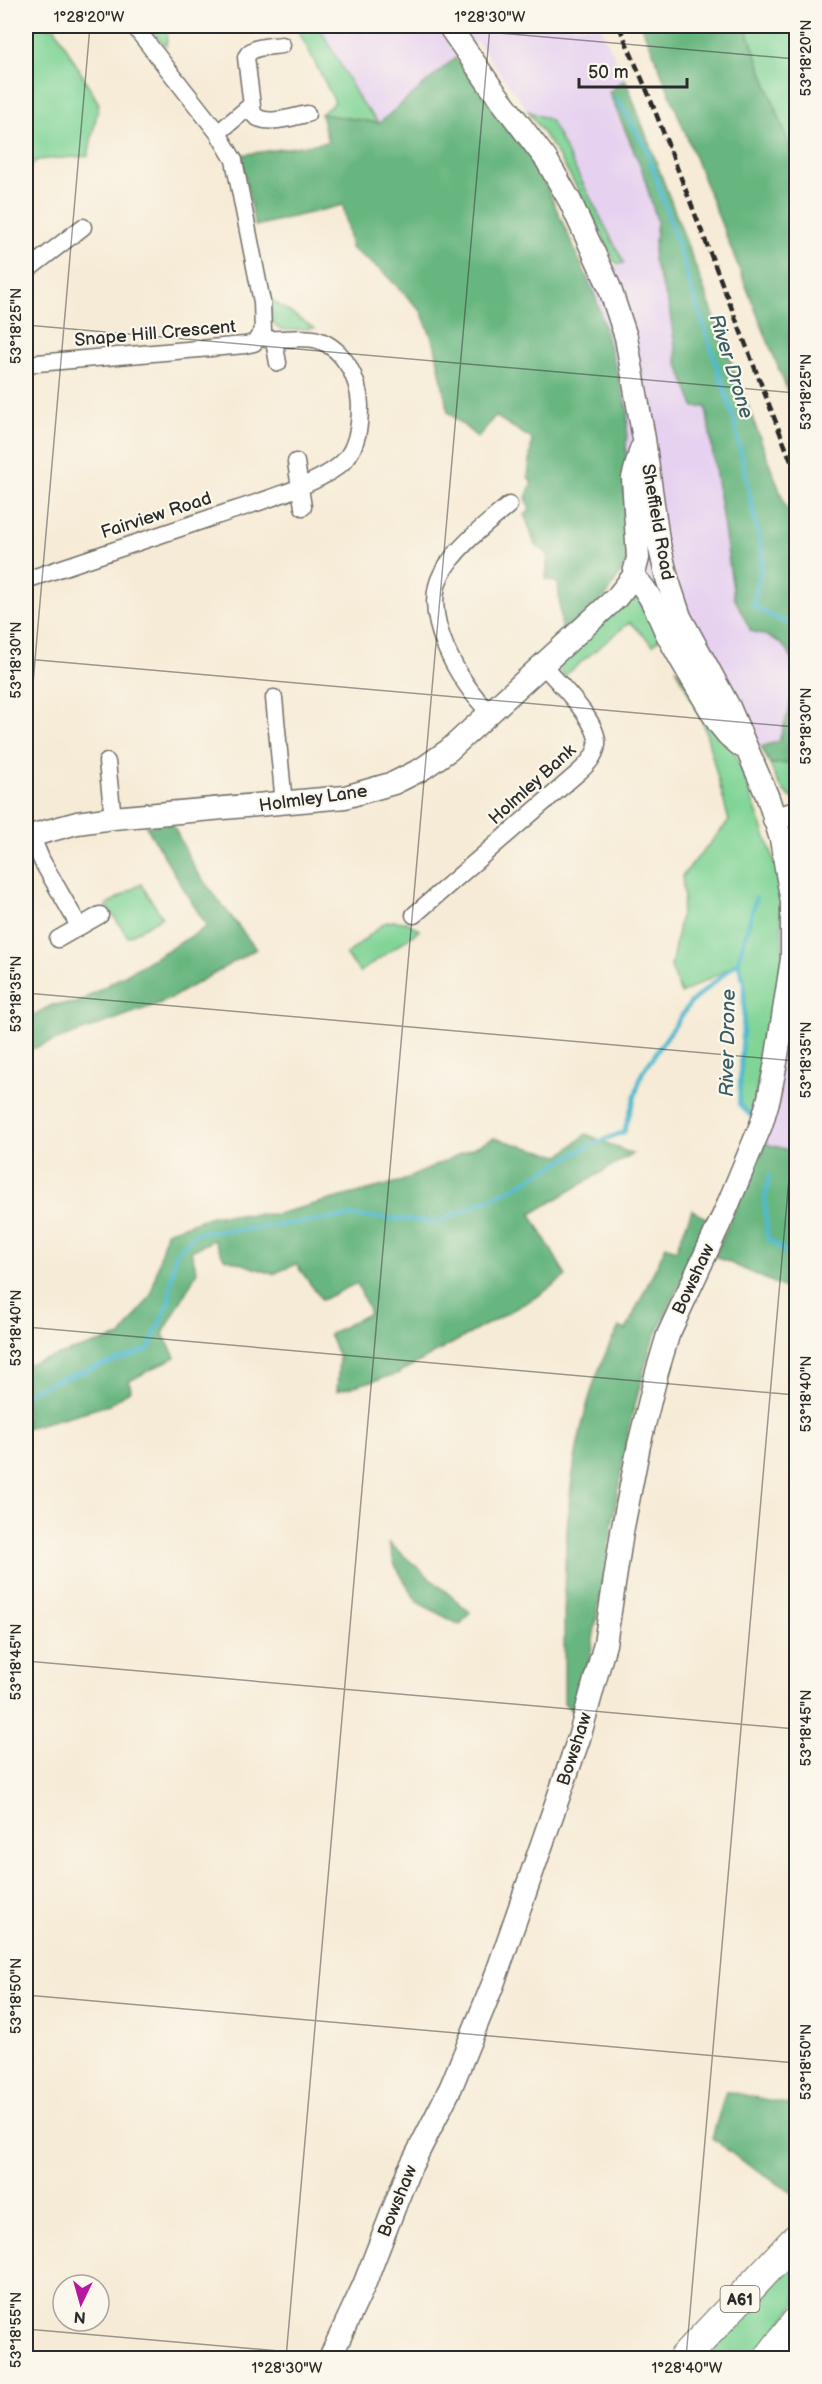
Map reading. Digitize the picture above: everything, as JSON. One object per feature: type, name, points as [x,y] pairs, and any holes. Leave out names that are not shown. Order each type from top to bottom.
[{"type":"highway","name":"A61","points":[[684,2358],[796,2239]]},
{"type":"highway","points":[[769,2358],[796,2323]]},
{"type":"main road","name":"Sheffield Road","points":[[448,26],[546,159],[591,242],[626,337],[644,439],[658,540],[667,578],[680,617],[729,707],[784,831],[792,872],[792,959],[769,1098],[752,1147]]},
{"type":"main road","points":[[644,439],[633,478],[638,558],[633,577],[641,583],[648,594],[669,637],[719,724],[748,752]]},
{"type":"main road","name":"Holmley Lane","points":[[28,836],[77,823],[113,818],[345,797],[394,783],[422,769],[449,750],[617,597],[633,577]]},
{"type":"main road","points":[[784,831],[796,813]]},
{"type":"main road","name":"Bowshaw","points":[[333,2358],[408,2172],[451,2087],[494,1984],[579,1738],[599,1672],[637,1456],[665,1344],[752,1147]]},
{"type":"street","name":"Snape Hill Crescent","points":[[26,364],[245,345],[267,339],[263,331],[263,311],[234,160],[218,133],[134,26]]},
{"type":"street","points":[[282,45],[255,49],[246,57],[253,114],[262,120],[307,114]]},
{"type":"street","points":[[218,133],[252,105]]},
{"type":"street","points":[[26,271],[82,227]]},
{"type":"street","points":[[267,339],[278,363]]},
{"type":"street","name":"Fairview Road","points":[[26,580],[266,500],[331,471],[345,460],[354,446],[359,429],[360,405],[357,382],[351,370],[341,357],[317,340],[267,339]]},
{"type":"street","points":[[296,462],[303,507]]},
{"type":"street","points":[[490,713],[474,698],[451,656],[437,620],[436,591],[439,579],[452,558],[509,505]]},
{"type":"street","name":"Holmley Bank","points":[[414,915],[589,763],[595,752],[596,732],[587,717],[542,664]]},
{"type":"street","points":[[274,698],[284,804]]},
{"type":"street","points":[[107,762],[113,818]]},
{"type":"street","points":[[28,836],[79,926]]},
{"type":"street","points":[[58,939],[100,915]]},
{"type":"shaded area","points":[[319,26],[600,26],[625,79],[609,92],[642,170],[657,221],[653,260],[669,306],[677,362],[706,406],[734,597],[751,631],[780,642],[792,656],[795,673],[790,705],[779,741],[761,747],[734,750],[632,553],[595,295],[586,276],[623,263],[550,120],[528,111],[477,41],[379,123],[361,102]]},
{"type":"shaded area","points":[[796,862],[796,1152],[763,1143],[751,1116],[783,960],[780,876]]},
{"type":"green space","points":[[26,26],[55,28],[99,104],[88,156],[37,160],[26,172]]},
{"type":"green space","points":[[146,26],[169,26],[166,46]]},
{"type":"green space","points":[[296,26],[319,26],[361,102],[379,123],[321,114],[335,102]]},
{"type":"green space","points":[[641,26],[745,26],[746,28],[796,164],[796,412],[652,49]]},
{"type":"green space","points":[[796,26],[796,164],[746,28]]},
{"type":"green space","points":[[455,58],[538,168],[595,295],[628,411],[624,491],[632,553],[607,595],[562,633],[558,583],[546,579],[548,554],[535,545],[525,515],[530,510],[526,498],[532,482],[528,477],[532,439],[495,416],[478,438],[448,412],[435,346],[421,311],[383,272],[351,248],[343,205],[255,226],[241,155],[328,142],[321,114],[379,123]]},
{"type":"green space","points":[[625,79],[796,534],[796,763],[770,764],[761,747],[779,741],[794,690],[793,665],[789,654],[781,644],[751,631],[734,597],[706,407],[694,407],[677,362],[669,306],[653,260],[657,221],[642,170],[609,92]]},
{"type":"green space","points":[[528,111],[550,120],[624,263],[615,262],[575,184]]},
{"type":"green space","points":[[268,298],[314,328],[285,330],[279,328],[272,319]]},
{"type":"green space","points":[[637,598],[661,637],[653,645],[630,622],[563,677],[559,668],[562,658],[628,602]]},
{"type":"green space","points":[[676,668],[734,750],[780,876],[783,960],[751,1116],[739,1104],[744,982],[738,963],[681,994],[671,967],[684,898],[682,876],[729,821],[704,725]]},
{"type":"green space","points":[[796,763],[796,800],[783,790],[770,764]]},
{"type":"green space","points":[[172,823],[196,871],[256,949],[166,1001],[26,1051],[26,1019],[52,1005],[77,1003],[207,927],[146,826]]},
{"type":"green space","points":[[141,884],[162,917],[128,937],[106,905]]},
{"type":"green space","points":[[406,922],[420,930],[360,972],[346,955],[384,923]]},
{"type":"green space","points":[[586,1134],[632,1154],[531,1214],[566,1276],[538,1296],[397,1374],[337,1391],[339,1357],[329,1334],[370,1313],[357,1283],[322,1300],[296,1264],[273,1274],[224,1258],[214,1240],[191,1251],[197,1272],[163,1334],[175,1357],[129,1381],[131,1390],[109,1405],[26,1428],[26,1365],[121,1336],[151,1295],[166,1232],[215,1215],[277,1214],[402,1181],[494,1138],[560,1156]]},
{"type":"green space","points":[[763,1143],[796,1152],[796,1293],[715,1256]]},
{"type":"green space","points":[[692,1210],[709,1220],[650,1348],[628,1431],[587,1675],[576,1715],[564,1703],[565,1559],[575,1462],[584,1415],[599,1369],[619,1327],[626,1330],[666,1246],[676,1250]]},
{"type":"green space","points":[[389,1543],[470,1612],[460,1625],[417,1602],[395,1565]]},
{"type":"green space","points":[[726,2091],[796,2106],[796,2195],[743,2162],[712,2138]]},
{"type":"green space","points":[[796,2256],[796,2304],[755,2358],[702,2358]]},
{"type":"waterway","name":"River Drone","points":[[617,98],[647,150],[733,416],[763,557],[753,606],[796,626]]},
{"type":"waterway","name":"River Drone","points":[[751,1116],[739,1104],[744,982],[738,962],[756,898]]},
{"type":"waterway","points":[[26,1394],[49,1383],[148,1350],[169,1301],[175,1254],[196,1233],[353,1216],[437,1222],[512,1189],[590,1145],[624,1132],[642,1073],[691,1002],[738,962]]},
{"type":"waterway","name":"River Drone","points":[[769,1176],[765,1199],[767,1238],[796,1260]]},
{"type":"railway","points":[[619,26],[648,93],[796,474]]}]
